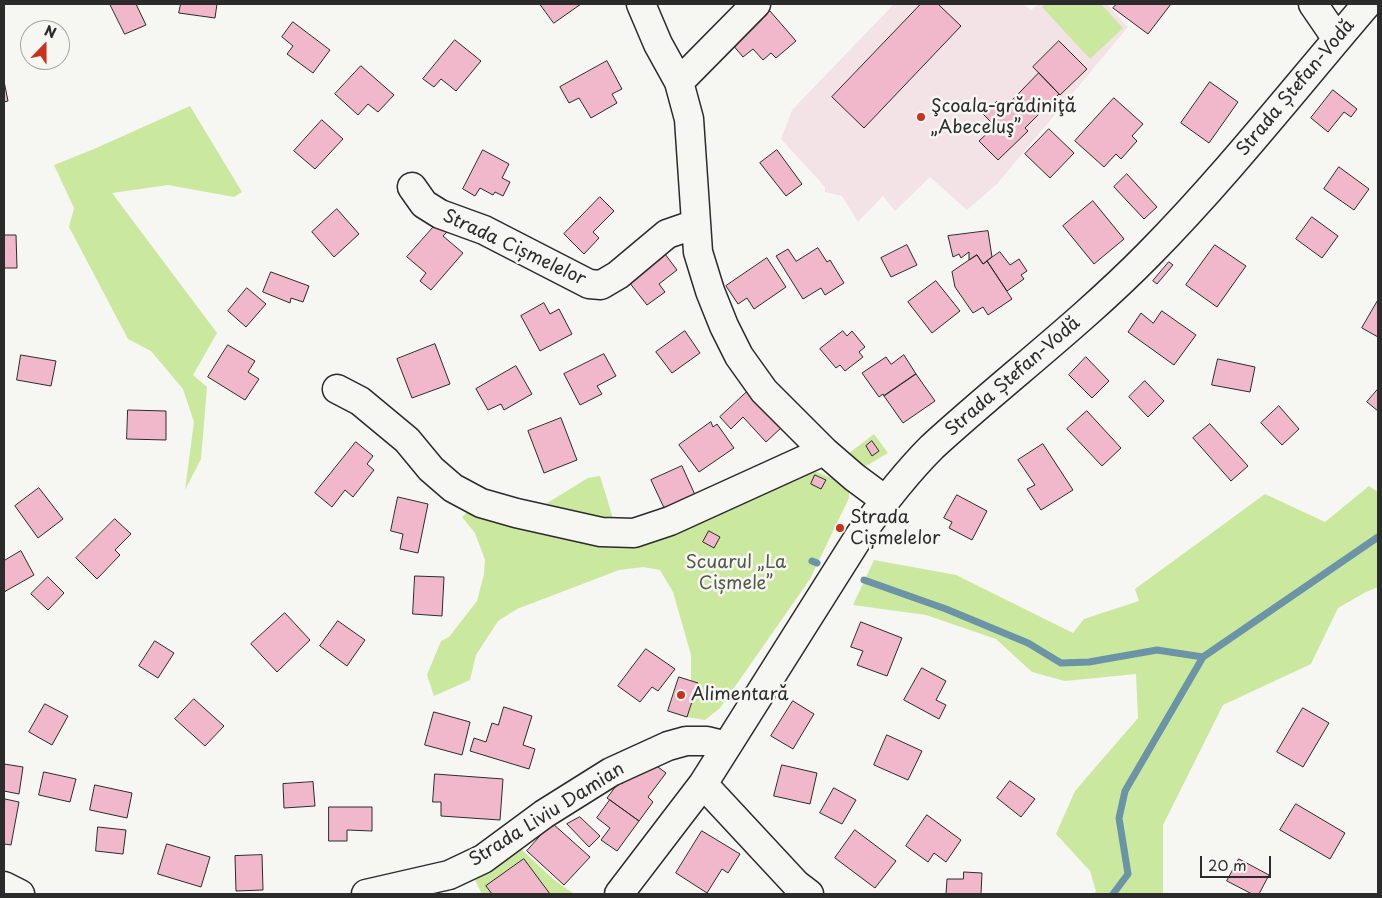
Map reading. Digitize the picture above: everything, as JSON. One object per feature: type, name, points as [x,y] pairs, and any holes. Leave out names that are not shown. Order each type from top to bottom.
[{"type":"street","points":[[641,4],[658,44],[679,82],[688,119],[698,252],[710,292],[724,326],[739,356],[764,391],[824,451],[885,500]]},
{"type":"street","points":[[679,82],[756,4]]},
{"type":"street","points":[[1313,4],[1337,38]]},
{"type":"street","name":"Strada Ștefan-Vodă","points":[[619,894],[703,784],[860,535],[916,462],[1085,314],[1146,257],[1192,210],[1243,152],[1367,4]]},
{"type":"street","name":"Strada Cișmelelor","points":[[412,187],[424,204],[440,214],[484,230],[589,284],[601,285],[618,276],[667,234],[696,224]]},
{"type":"street","points":[[337,389],[360,401],[407,440],[430,469],[454,488],[474,499],[531,517],[601,532],[634,533],[670,521],[824,451]]},
{"type":"street","name":"Strada Liviu Damian","points":[[366,894],[449,875],[483,859],[544,814],[611,772],[668,746],[686,741],[707,741],[727,746]]},
{"type":"street","points":[[703,784],[798,891]]},
{"type":"street","points":[[4,886],[20,894]]},
{"type":"shaded area","name":"Şcoala-grădiniţă „Abeceluş”","points":[[894,4],[1023,4],[1031,10],[1039,4],[1107,4],[1128,27],[997,184],[967,210],[930,177],[895,211],[883,196],[858,222],[842,196],[825,192],[825,187],[781,139],[792,110]]},
{"type":"green space","points":[[1046,4],[1101,4],[1123,28],[1090,59],[1042,7]]},
{"type":"green space","points":[[190,106],[242,192],[234,197],[168,185],[112,193],[217,333],[193,375],[207,387],[201,459],[185,490],[194,422],[183,389],[151,351],[128,339],[69,227],[74,208],[54,165]]},
{"type":"green space","points":[[874,434],[888,453],[866,466],[854,465],[844,457]]},
{"type":"green space","name":"Scuarul „La Cișmele”","points":[[812,470],[839,481],[849,491],[849,498],[810,579],[720,708],[705,720],[687,717],[698,683],[691,681],[691,655],[673,592],[660,570],[643,567],[619,570],[517,609],[498,621],[476,655],[470,680],[434,696],[427,675],[441,641],[449,637],[477,601],[484,574],[485,560],[475,533],[462,517],[470,509],[608,540]]},
{"type":"green space","points":[[600,476],[615,525],[539,508],[588,478]]},
{"type":"green space","points":[[1369,486],[1378,492],[1378,587],[1338,608],[1311,664],[1223,705],[1163,825],[1163,894],[1094,894],[1096,891],[1090,871],[1056,834],[1075,791],[1138,718],[1136,674],[1065,681],[1032,672],[996,639],[926,615],[853,605],[874,560],[956,575],[1073,633],[1084,619],[1139,601],[1135,589],[1265,494],[1325,522]]},
{"type":"green space","points":[[520,848],[553,879],[574,894],[550,894],[524,859],[487,886],[492,894],[482,894],[475,880]]},
{"type":"building","points":[[110,4],[136,4],[146,25],[125,34]]},
{"type":"building","points":[[181,4],[217,4],[215,18],[179,13]]},
{"type":"building","points":[[540,4],[581,4],[554,23]]},
{"type":"building","points":[[921,4],[938,4],[961,26],[864,128],[832,97]]},
{"type":"building","points":[[1117,4],[1171,4],[1148,34],[1113,8]]},
{"type":"building","points":[[770,11],[796,41],[776,58],[771,53],[763,60],[753,49],[743,57],[732,44]]},
{"type":"building","points":[[293,22],[330,50],[313,73],[287,54],[293,46],[282,37]]},
{"type":"building","points":[[455,40],[481,61],[456,91],[441,79],[434,87],[423,79]]},
{"type":"building","points":[[1059,41],[1087,69],[1060,95],[1033,67]]},
{"type":"building","points":[[607,61],[622,89],[612,94],[617,103],[591,118],[579,98],[569,103],[560,87]]},
{"type":"building","points":[[361,66],[394,95],[378,112],[368,104],[358,115],[335,94]]},
{"type":"building","points":[[1039,73],[1059,94],[1025,128],[1028,131],[998,160],[979,141],[995,126],[983,114],[997,101],[1004,108]]},
{"type":"building","points":[[4,81],[8,101],[4,102]]},
{"type":"building","points":[[1210,82],[1238,102],[1209,143],[1181,123]]},
{"type":"building","points":[[1333,90],[1357,109],[1351,117],[1344,112],[1328,132],[1311,118]]},
{"type":"building","points":[[1114,98],[1143,124],[1132,136],[1137,141],[1121,159],[1116,154],[1104,167],[1075,141]]},
{"type":"building","points":[[322,120],[343,139],[315,169],[294,151]]},
{"type":"building","points":[[1049,129],[1074,153],[1050,178],[1025,154]]},
{"type":"building","points":[[483,150],[509,164],[502,178],[510,182],[503,196],[495,192],[493,195],[480,188],[475,196],[463,189]]},
{"type":"building","points":[[777,150],[802,184],[786,196],[760,163]]},
{"type":"building","points":[[1339,167],[1369,189],[1354,210],[1324,189]]},
{"type":"building","points":[[1127,174],[1157,207],[1144,219],[1114,187]]},
{"type":"building","points":[[600,197],[614,211],[593,232],[599,238],[584,254],[564,234]]},
{"type":"building","points":[[1093,201],[1124,239],[1094,264],[1063,226]]},
{"type":"building","points":[[337,209],[359,234],[334,257],[312,232]]},
{"type":"building","points":[[1312,217],[1338,236],[1322,258],[1296,239]]},
{"type":"building","points":[[438,222],[448,231],[443,236],[463,253],[431,290],[420,281],[426,273],[407,257]]},
{"type":"building","points":[[988,231],[992,257],[983,264],[977,255],[969,260],[969,252],[961,258],[959,254],[953,257],[948,236]]},
{"type":"building","points":[[4,235],[16,235],[17,268],[4,268]]},
{"type":"building","points":[[907,245],[917,265],[891,277],[881,258]]},
{"type":"building","points":[[1215,245],[1246,266],[1217,307],[1186,285]]},
{"type":"building","points":[[818,248],[827,262],[830,260],[844,283],[825,295],[821,288],[803,299],[776,256],[788,249],[796,261]]},
{"type":"building","points":[[1000,252],[1010,265],[1019,259],[1027,271],[1021,275],[1024,279],[1007,291],[987,261]]},
{"type":"building","points":[[665,254],[677,270],[659,284],[665,292],[647,305],[629,282]]},
{"type":"building","points":[[977,255],[983,264],[987,261],[1012,299],[988,315],[983,307],[973,313],[955,287],[952,272]]},
{"type":"building","points":[[767,258],[786,287],[754,309],[747,298],[738,304],[726,286]]},
{"type":"building","points":[[1169,262],[1173,265],[1157,284],[1153,281]]},
{"type":"building","points":[[271,272],[309,286],[303,302],[291,298],[290,303],[263,292]]},
{"type":"building","points":[[936,281],[960,311],[932,333],[908,302]]},
{"type":"building","points":[[247,288],[266,304],[246,327],[228,311]]},
{"type":"building","points":[[1378,300],[1378,337],[1362,328]]},
{"type":"building","points":[[544,303],[550,314],[559,309],[572,334],[540,351],[521,316]]},
{"type":"building","points":[[1162,311],[1196,335],[1174,365],[1128,332],[1141,313],[1153,323]]},
{"type":"building","points":[[685,331],[700,353],[672,373],[656,352]]},
{"type":"building","points":[[843,331],[847,336],[852,331],[865,347],[859,352],[863,357],[845,371],[840,365],[836,368],[820,349]]},
{"type":"building","points":[[435,344],[450,384],[412,398],[397,359]]},
{"type":"building","points":[[228,345],[255,361],[248,372],[259,379],[245,400],[208,377]]},
{"type":"building","points":[[604,354],[616,376],[597,386],[602,394],[580,405],[564,374]]},
{"type":"building","points":[[21,355],[56,361],[51,386],[17,380]]},
{"type":"building","points":[[904,355],[916,374],[884,396],[883,394],[879,397],[862,373],[886,357],[891,364]]},
{"type":"building","points":[[1086,357],[1109,381],[1092,398],[1069,375]]},
{"type":"building","points":[[1218,359],[1255,367],[1250,392],[1212,385]]},
{"type":"building","points":[[516,366],[532,394],[504,410],[501,404],[488,410],[476,389]]},
{"type":"building","points":[[916,374],[935,401],[903,423],[884,396]]},
{"type":"building","points":[[1145,381],[1164,401],[1148,417],[1129,397]]},
{"type":"building","points":[[1378,389],[1378,411],[1367,402]]},
{"type":"building","points":[[748,391],[782,427],[766,442],[743,417],[731,429],[720,417]]},
{"type":"building","points":[[1279,406],[1299,429],[1282,445],[1261,423]]},
{"type":"building","points":[[128,410],[166,411],[166,440],[127,439]]},
{"type":"building","points":[[1087,411],[1121,448],[1102,466],[1067,429]]},
{"type":"building","points":[[561,418],[577,460],[544,473],[528,431]]},
{"type":"building","points":[[711,422],[713,427],[717,424],[734,448],[699,472],[679,445]]},
{"type":"building","points":[[1210,424],[1248,466],[1231,481],[1193,438]]},
{"type":"building","points":[[872,441],[879,451],[872,456],[866,446]]},
{"type":"building","points":[[356,442],[373,456],[367,464],[374,470],[353,497],[345,490],[332,507],[315,493]]},
{"type":"building","points":[[1043,444],[1073,490],[1041,510],[1027,489],[1035,485],[1018,460]]},
{"type":"building","points":[[682,466],[696,497],[665,510],[651,480]]},
{"type":"building","points":[[815,475],[826,480],[821,489],[811,484]]},
{"type":"building","points":[[39,488],[63,519],[38,538],[15,506]]},
{"type":"building","points":[[957,495],[987,511],[972,540],[949,528],[952,522],[944,518]]},
{"type":"building","points":[[398,497],[428,504],[418,553],[400,549],[403,534],[391,531]]},
{"type":"building","points":[[115,519],[131,534],[115,550],[120,555],[97,579],[76,558]]},
{"type":"building","points":[[709,531],[720,537],[714,548],[703,542]]},
{"type":"building","points":[[21,551],[34,575],[4,592],[4,561]]},
{"type":"building","points":[[415,576],[444,577],[442,616],[413,614]]},
{"type":"building","points":[[48,577],[64,593],[48,610],[31,594]]},
{"type":"building","points":[[285,613],[310,640],[277,672],[251,644]]},
{"type":"building","points":[[338,621],[365,640],[347,666],[320,646]]},
{"type":"building","points":[[861,622],[902,638],[887,676],[857,665],[863,651],[851,647]]},
{"type":"building","points":[[155,641],[174,653],[158,678],[139,666]]},
{"type":"building","points":[[646,649],[675,669],[658,691],[652,687],[640,702],[618,686]]},
{"type":"building","points":[[922,668],[946,681],[936,700],[946,705],[939,719],[904,700]]},
{"type":"building","points":[[679,677],[698,683],[687,717],[668,711]]},
{"type":"building","points":[[194,699],[224,726],[205,746],[175,719]]},
{"type":"building","points":[[793,701],[814,714],[793,749],[771,736]]},
{"type":"building","points":[[45,704],[68,716],[52,745],[29,732]]},
{"type":"building","points":[[504,707],[532,716],[523,745],[535,749],[529,769],[470,751],[474,738],[486,742],[492,723],[498,725]]},
{"type":"building","points":[[1303,708],[1329,723],[1303,767],[1277,752]]},
{"type":"building","points":[[434,712],[470,722],[462,755],[425,745]]},
{"type":"building","points":[[887,735],[922,751],[908,780],[874,765]]},
{"type":"building","points":[[4,764],[23,767],[19,794],[4,791]]},
{"type":"building","points":[[654,764],[666,773],[648,797],[653,802],[639,821],[607,798],[619,782],[622,784],[628,776]]},
{"type":"building","points":[[782,765],[817,773],[810,804],[774,796]]},
{"type":"building","points":[[44,772],[76,779],[70,802],[39,795]]},
{"type":"building","points":[[435,774],[503,779],[500,820],[441,816],[441,802],[433,802]]},
{"type":"building","points":[[1010,781],[1035,799],[1021,817],[997,798]]},
{"type":"building","points":[[313,782],[315,806],[284,808],[283,784]]},
{"type":"building","points":[[95,785],[132,793],[127,818],[90,810]]},
{"type":"building","points":[[834,788],[856,800],[842,824],[820,813]]},
{"type":"building","points":[[5,799],[19,802],[11,845],[4,844]]},
{"type":"building","points":[[610,800],[639,821],[617,851],[601,840],[610,828],[597,818]]},
{"type":"building","points":[[1296,804],[1345,833],[1330,859],[1280,830]]},
{"type":"building","points":[[329,807],[372,807],[372,831],[347,830],[347,841],[329,841]]},
{"type":"building","points":[[927,815],[961,840],[946,862],[934,853],[928,862],[906,846]]},
{"type":"building","points":[[580,817],[600,836],[589,847],[567,824]]},
{"type":"building","points":[[552,823],[590,857],[564,885],[527,851]]},
{"type":"building","points":[[98,827],[126,830],[123,854],[96,851]]},
{"type":"building","points":[[855,830],[896,861],[875,888],[835,858]]},
{"type":"building","points":[[702,831],[740,854],[728,873],[722,869],[707,893],[676,873]]},
{"type":"building","points":[[167,844],[210,857],[201,887],[158,874]]},
{"type":"building","points":[[262,855],[263,890],[236,891],[235,856]]},
{"type":"building","points":[[524,859],[550,894],[492,894],[486,886]]},
{"type":"building","points":[[1239,859],[1269,875],[1259,894],[1252,894],[1227,881]]},
{"type":"building","points":[[964,872],[982,873],[981,894],[946,894],[947,879],[963,879]]},
{"type":"waterway","points":[[1113,894],[1128,874],[1119,818],[1125,791],[1203,657],[1378,537]]},
{"type":"waterway","points":[[812,561],[817,563]]},
{"type":"waterway","points":[[864,580],[946,609],[1028,643],[1061,663],[1089,662],[1157,650],[1203,657]]},
{"type":"place","name":"Şcoala-grădiniţă „Abeceluş”","points":[[921,117]]},
{"type":"place","name":"Strada Cișmelelor","points":[[840,528]]},
{"type":"place","name":"Alimentară","points":[[681,695]]}]
